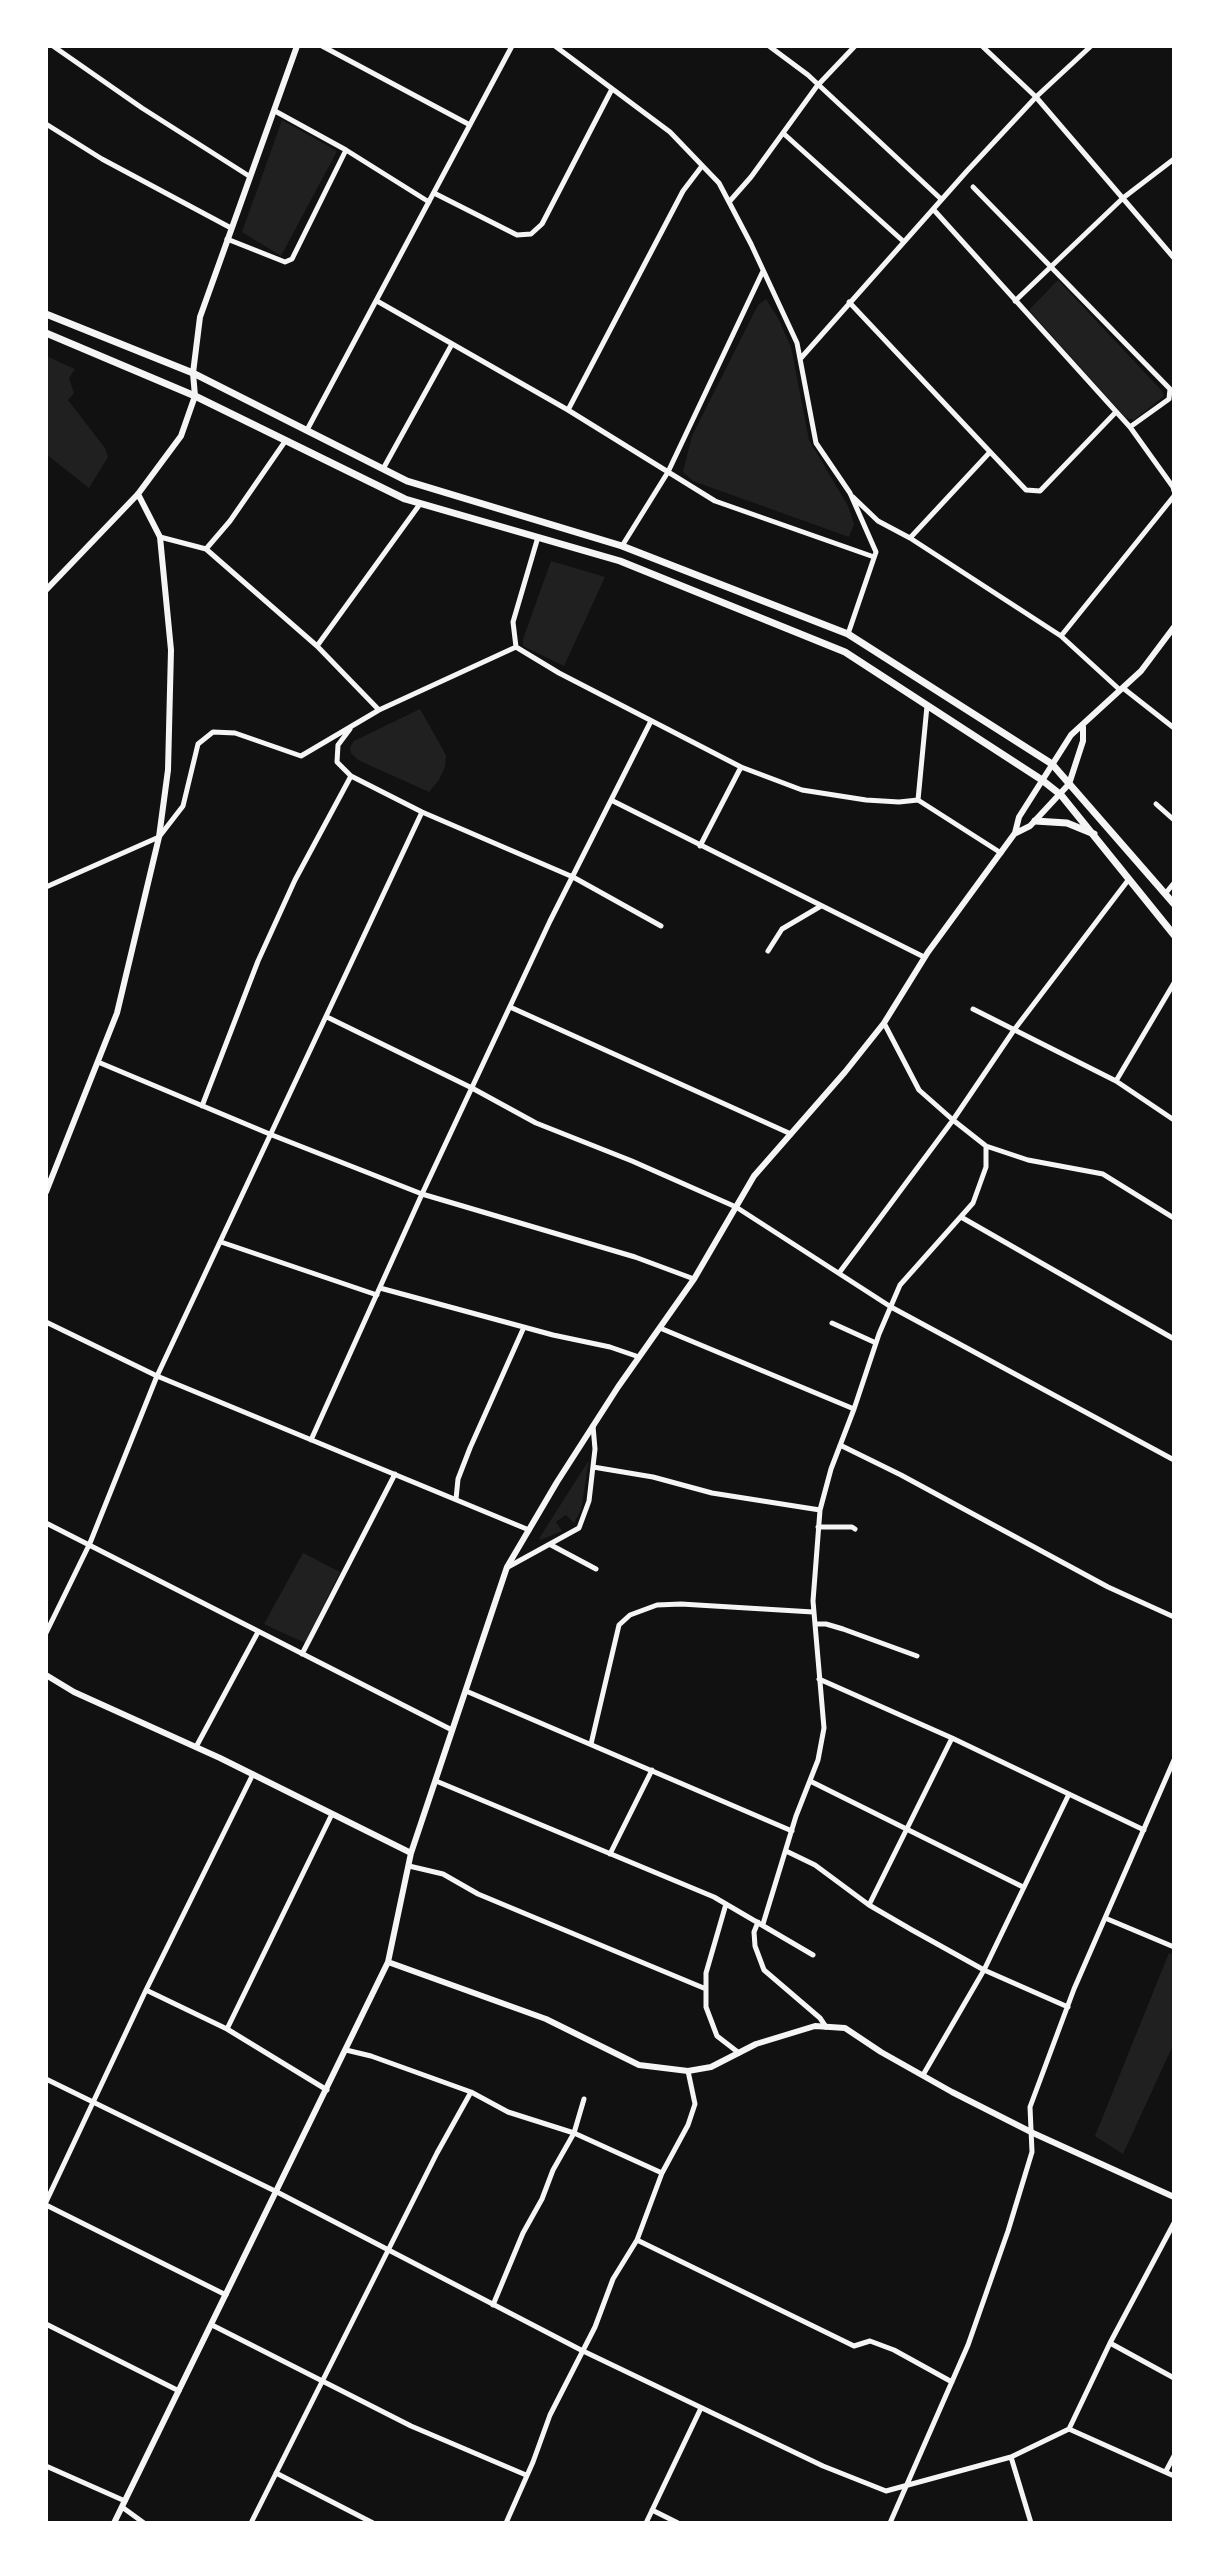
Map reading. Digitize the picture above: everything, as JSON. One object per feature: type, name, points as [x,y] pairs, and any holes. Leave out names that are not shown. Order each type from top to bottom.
[{"type":"main road","points":[[46,314],[193,373],[407,481],[622,546],[848,634],[1052,764],[1174,904]]},
{"type":"main road","points":[[46,333],[195,396],[405,499],[620,561],[845,652],[1061,795],[1174,935]]},
{"type":"main road","points":[[1035,821],[1058,821],[1095,834]]},
{"type":"street","points":[[53,46],[142,108],[249,176]]},
{"type":"street","points":[[46,590],[138,494],[181,436],[195,396],[193,373],[200,317],[297,46]]},
{"type":"street","points":[[322,46],[470,125]]},
{"type":"street","points":[[307,430],[512,46]]},
{"type":"street","points":[[555,46],[670,132],[719,183],[763,270],[797,343],[816,443],[850,493],[876,552],[848,634]]},
{"type":"street","points":[[769,46],[808,75],[941,199]]},
{"type":"street","points":[[729,202],[751,177],[817,86],[855,46]]},
{"type":"street","points":[[982,46],[1036,97],[1174,258]]},
{"type":"street","points":[[800,359],[941,199],[1036,97],[1091,46]]},
{"type":"street","points":[[434,193],[517,235],[531,234],[542,224],[612,89]]},
{"type":"street","points":[[275,111],[346,150],[429,202]]},
{"type":"street","points":[[46,124],[102,159],[231,228]]},
{"type":"street","points":[[783,133],[903,241]]},
{"type":"street","points":[[227,239],[285,262],[292,259],[346,150]]},
{"type":"street","points":[[1015,301],[1123,198],[1174,159]]},
{"type":"street","points":[[568,410],[683,191],[702,166]]},
{"type":"street","points":[[973,187],[1170,389],[1169,399],[1130,427]]},
{"type":"street","points":[[933,209],[1130,427],[1174,494],[1061,636]]},
{"type":"street","points":[[622,546],[668,472],[763,270]]},
{"type":"street","points":[[377,301],[568,410],[715,501],[874,557]]},
{"type":"street","points":[[849,302],[1026,490],[1040,491],[1115,413]]},
{"type":"street","points":[[383,469],[453,343]]},
{"type":"street","points":[[206,549],[230,521],[286,440]]},
{"type":"street","points":[[910,538],[990,452]]},
{"type":"street","points":[[850,493],[878,521],[910,538],[1061,636],[1122,689],[1174,728]]},
{"type":"street","points":[[46,1192],[117,1013],[159,837],[168,770],[171,650],[160,537],[138,494]]},
{"type":"street","points":[[317,646],[420,503]]},
{"type":"street","points":[[160,537],[206,549],[317,646],[379,710]]},
{"type":"street","points":[[516,647],[513,622],[538,537]]},
{"type":"street","points":[[114,2523],[388,1962],[411,1853],[507,1567],[593,1426],[694,1279],[754,1176],[884,1023],[924,957],[1015,833],[1019,817],[1071,735],[1141,671],[1174,627]]},
{"type":"street","points":[[46,887],[159,837],[183,806],[198,744],[213,732],[235,733],[301,756],[379,710],[516,647]]},
{"type":"street","points":[[516,647],[559,673],[741,767],[802,790],[866,800],[918,800],[1001,853]]},
{"type":"street","points":[[918,800],[927,705]]},
{"type":"street","points":[[311,1440],[510,1007],[651,721]]},
{"type":"street","points":[[353,725],[338,745],[337,762],[351,776],[422,812],[573,877],[661,926]]},
{"type":"street","points":[[1015,833],[1030,826],[1069,784],[1083,741],[1083,727]]},
{"type":"street","points":[[700,846],[741,767]]},
{"type":"street","points":[[202,1106],[264,947],[295,880],[351,776]]},
{"type":"street","points":[[611,800],[924,957]]},
{"type":"street","points":[[1156,804],[1174,820]]},
{"type":"street","points":[[46,1633],[90,1543],[157,1376],[422,812]]},
{"type":"street","points":[[839,1273],[953,1120],[1014,1030],[1129,878]]},
{"type":"street","points":[[1165,894],[1174,883]]},
{"type":"street","points":[[768,951],[782,929],[821,906]]},
{"type":"street","points":[[1116,1081],[1174,983]]},
{"type":"street","points":[[510,1007],[791,1134]]},
{"type":"street","points":[[973,1009],[1116,1081],[1174,1120]]},
{"type":"street","points":[[327,1017],[536,1123],[736,1207],[891,1307],[1174,1460]]},
{"type":"street","points":[[884,1023],[919,1090],[986,1146],[1028,1160],[1103,1174],[1174,1218]]},
{"type":"street","points":[[98,1062],[422,1194],[635,1257],[694,1279]]},
{"type":"street","points":[[826,2027],[820,2018],[764,1970],[755,1946],[754,1932],[761,1923],[818,1760],[824,1728],[813,1612],[820,1510],[831,1469],[900,1285],[973,1203],[986,1167],[986,1146]]},
{"type":"street","points":[[961,1217],[1174,1339]]},
{"type":"street","points":[[221,1242],[377,1295]]},
{"type":"street","points":[[380,1288],[639,1357]]},
{"type":"street","points":[[46,1322],[157,1376],[529,1530]]},
{"type":"street","points":[[832,1323],[876,1343]]},
{"type":"street","points":[[456,1499],[458,1479],[470,1448],[524,1327]]},
{"type":"street","points":[[660,1328],[854,1409]]},
{"type":"street","points":[[507,1567],[579,1528],[589,1501],[595,1449],[593,1426]]},
{"type":"street","points":[[840,1445],[1095,1580],[1174,1617]]},
{"type":"street","points":[[593,1467],[653,1477],[712,1493],[820,1510]]},
{"type":"street","points":[[302,1654],[395,1474]]},
{"type":"street","points":[[46,1523],[452,1730]]},
{"type":"street","points":[[818,1527],[855,1529]]},
{"type":"street","points":[[551,1545],[596,1569]]},
{"type":"street","points":[[591,1744],[619,1625],[630,1615],[657,1605],[681,1604],[813,1612]]},
{"type":"street","points":[[815,1624],[843,1629],[917,1656]]},
{"type":"street","points":[[196,1747],[258,1632]]},
{"type":"street","points":[[46,1675],[74,1692],[253,1774],[411,1853]]},
{"type":"street","points":[[819,1679],[952,1738],[1144,1830]]},
{"type":"street","points":[[466,1691],[792,1831]]},
{"type":"street","points":[[869,1905],[952,1738]]},
{"type":"street","points":[[890,2523],[968,2345],[1008,2231],[1032,2152],[1030,2107],[1068,2007],[1174,1760]]},
{"type":"street","points":[[610,1854],[652,1770]]},
{"type":"street","points":[[226,2295],[46,2203],[146,1990],[253,1774]]},
{"type":"street","points":[[436,1781],[726,1904],[813,1955]]},
{"type":"street","points":[[810,1781],[1023,1887]]},
{"type":"street","points":[[923,2075],[984,1970],[1069,1794]]},
{"type":"street","points":[[227,2029],[332,1814]]},
{"type":"street","points":[[786,1851],[815,1865],[869,1905],[984,1970],[1068,2007]]},
{"type":"street","points":[[409,1866],[443,1874],[478,1894],[706,1989]]},
{"type":"street","points":[[726,1904],[706,1973],[706,2007],[717,2036],[739,2053]]},
{"type":"street","points":[[1105,1918],[1174,1947]]},
{"type":"street","points":[[388,1962],[546,2019],[639,2065],[688,2071],[711,2067],[756,2044],[800,2030],[815,2026],[845,2028],[923,2075],[1033,2133],[1174,2197]]},
{"type":"street","points":[[146,1990],[227,2029],[327,2090]]},
{"type":"street","points":[[346,2050],[471,2092],[508,2112],[574,2133],[662,2173]]},
{"type":"street","points":[[506,2523],[550,2415],[595,2327],[613,2279],[637,2240],[662,2173],[688,2125],[695,2104],[688,2071]]},
{"type":"street","points":[[46,2079],[277,2192],[581,2350],[823,2466],[886,2491],[1011,2457],[1069,2429],[1110,2343],[1174,2223]]},
{"type":"street","points":[[251,2523],[437,2153],[471,2092]]},
{"type":"street","points":[[493,2305],[523,2233],[574,2133],[584,2099]]},
{"type":"street","points":[[637,2240],[854,2346],[870,2341],[894,2350],[952,2382]]},
{"type":"street","points":[[46,2324],[179,2391]]},
{"type":"street","points":[[212,2325],[411,2426],[526,2475]]},
{"type":"street","points":[[1110,2343],[1174,2378]]},
{"type":"street","points":[[646,2523],[701,2408]]},
{"type":"street","points":[[1069,2429],[1174,2476]]},
{"type":"street","points":[[1166,2471],[1174,2456]]},
{"type":"street","points":[[1011,2457],[1031,2523]]},
{"type":"street","points":[[46,2466],[123,2504],[144,2523]]},
{"type":"street","points":[[276,2473],[373,2523]]},
{"type":"street","points":[[652,2510],[678,2523]]},
{"type":"shaded area","points":[[282,120],[337,151],[281,256],[242,232]]},
{"type":"shaded area","points":[[1058,280],[1162,391],[1164,396],[1134,420],[1126,418],[1029,310]]},
{"type":"shaded area","points":[[766,299],[791,347],[809,440],[848,506],[854,524],[849,537],[693,481],[683,472],[692,436],[758,305]]},
{"type":"shaded area","points":[[46,356],[75,369],[69,378],[74,393],[68,400],[105,448],[108,457],[89,488],[46,454]]},
{"type":"shaded area","points":[[551,561],[605,577],[564,666],[523,646]]},
{"type":"shaded area","points":[[420,709],[446,755],[445,767],[429,792],[358,760],[350,747],[354,741]]},
{"type":"shaded area","points":[[589,1460],[581,1510],[574,1523],[566,1515],[556,1522],[562,1531],[540,1540],[540,1537]]},
{"type":"shaded area","points":[[303,1553],[340,1572],[305,1643],[264,1624]]},
{"type":"shaded area","points":[[1169,1953],[1174,1955],[1174,2043],[1123,2154],[1095,2136]]}]
